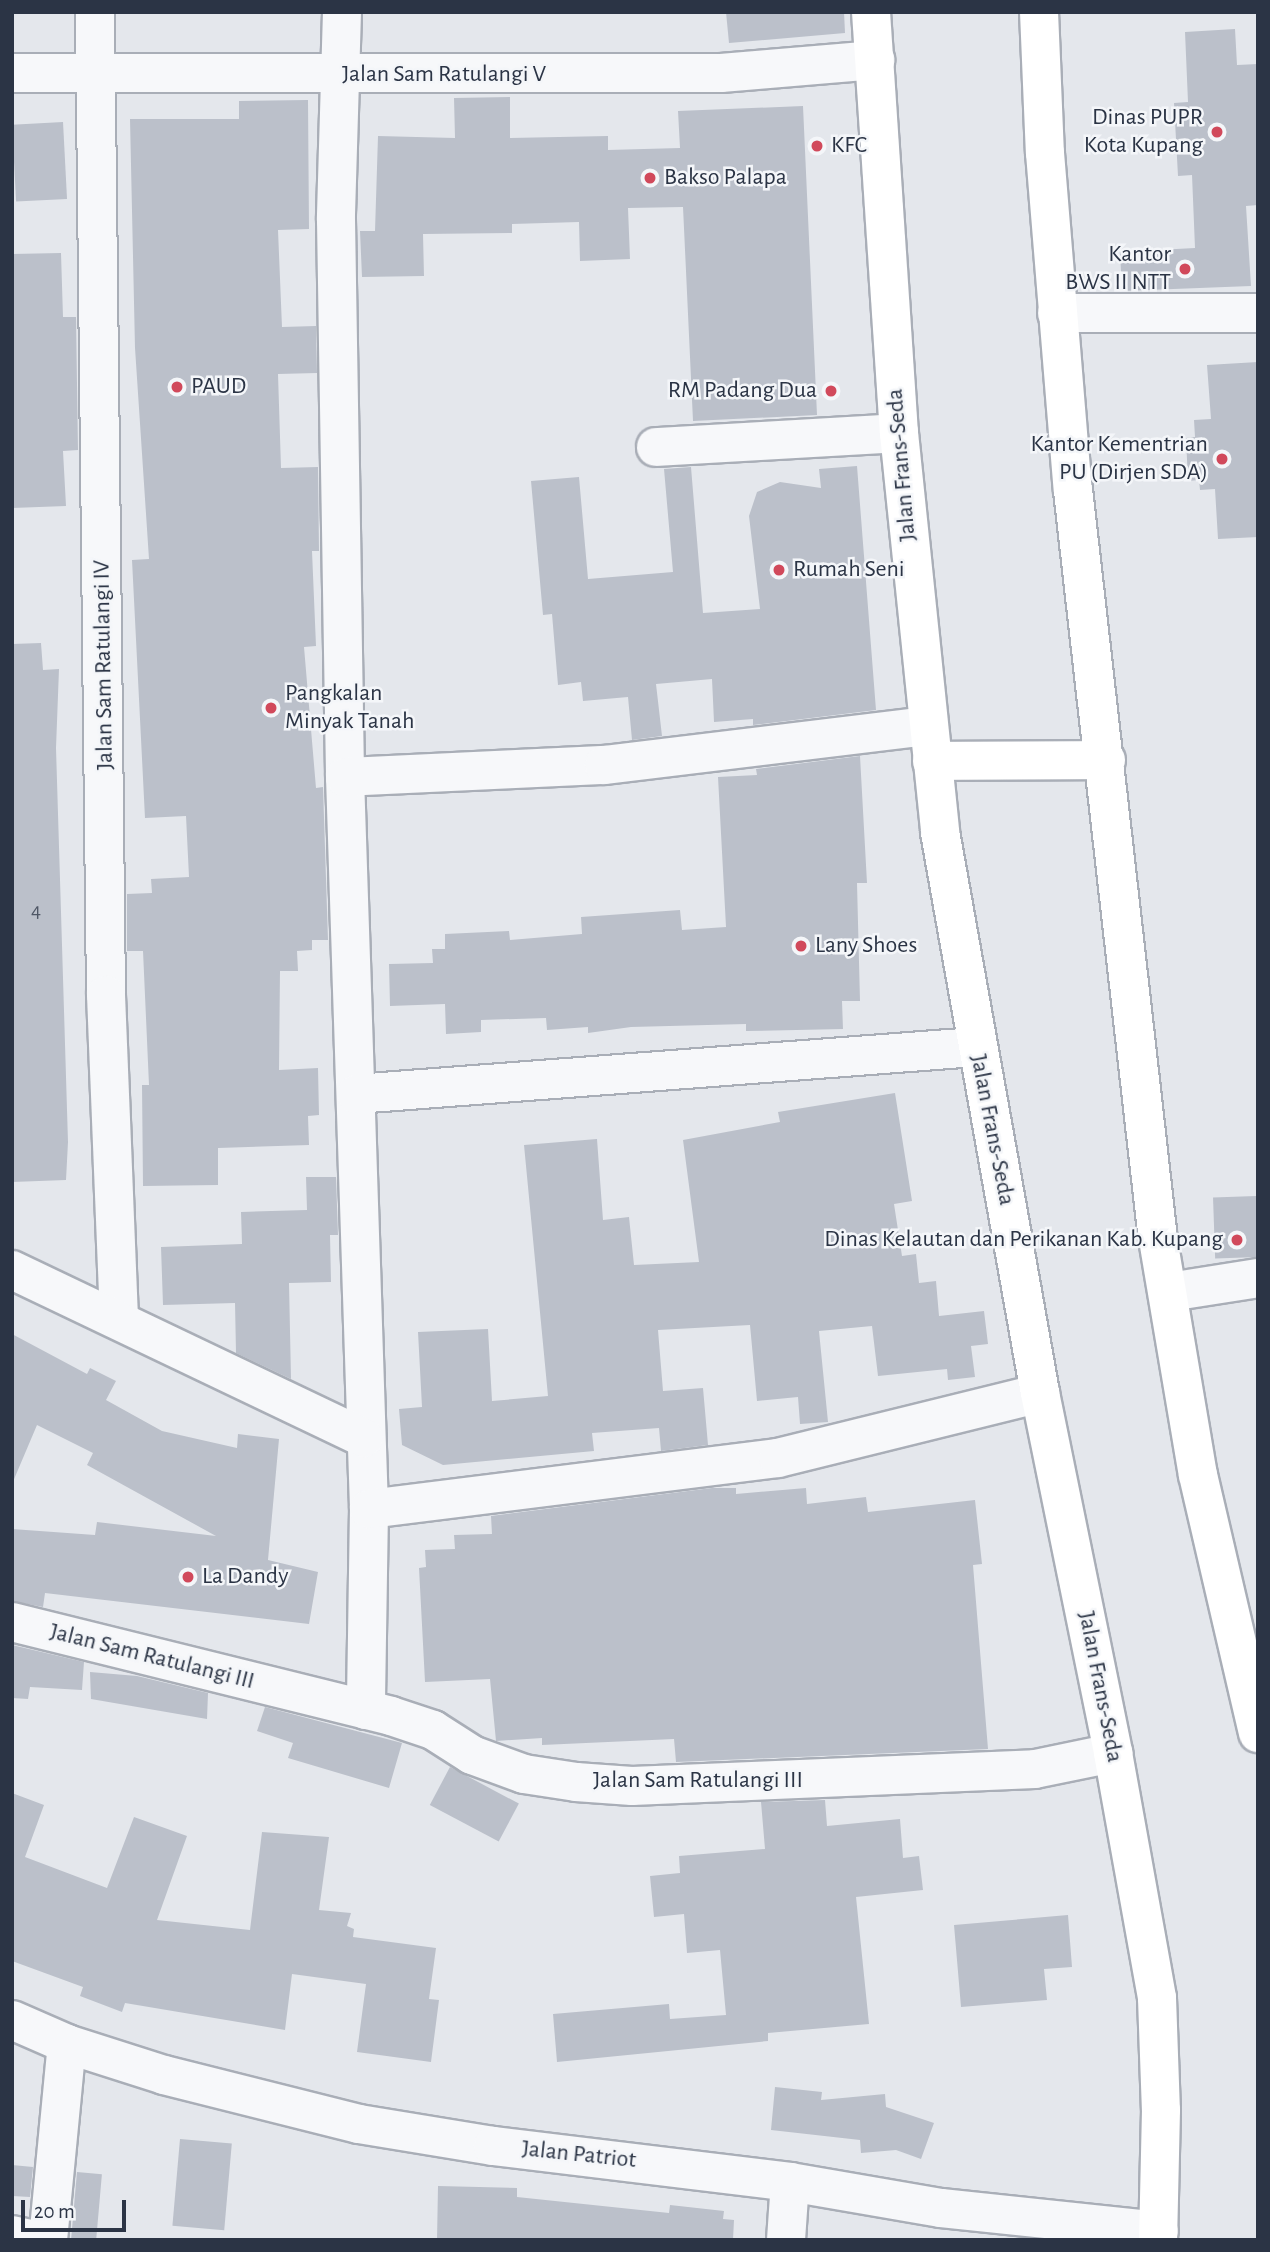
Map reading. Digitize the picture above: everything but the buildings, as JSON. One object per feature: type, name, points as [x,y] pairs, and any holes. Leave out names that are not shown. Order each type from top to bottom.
[{"type":"main road","name":"Jalan Frans-Seda","points":[[871,12],[899,433],[930,744],[976,1047],[1040,1393],[1113,1753],[1157,1998],[1161,2110],[1159,2236]]},
{"type":"main road","points":[[1039,12],[1057,313],[1151,1174],[1198,1475],[1258,1733]]},
{"type":"main road","points":[[930,744],[1106,760]]},
{"type":"street","name":"Jalan Sam Ratulangi IV","points":[[95,12],[93,75],[106,995],[119,1318]]},
{"type":"street","points":[[342,12],[336,220],[345,778],[364,1438],[369,1509],[366,1710]]},
{"type":"street","name":"Jalan Sam Ratulangi V","points":[[12,73],[721,73],[875,60]]},
{"type":"street","points":[[1057,313],[1258,313]]},
{"type":"street","points":[[656,447],[899,433]]},
{"type":"street","points":[[345,778],[930,744]]},
{"type":"street","points":[[356,1094],[976,1047]]},
{"type":"street","points":[[12,1270],[119,1318],[364,1438]]},
{"type":"street","points":[[1169,1292],[1258,1278]]},
{"type":"street","points":[[369,1509],[778,1458],[1040,1393]]},
{"type":"street","name":"Jalan Sam Ratulangi III","points":[[12,1622],[366,1710],[433,1730],[472,1755],[524,1774],[632,1786],[1035,1769],[1113,1753]]},
{"type":"street","name":"Jalan Patriot","points":[[12,2020],[67,2044],[164,2075],[359,2124],[493,2146],[790,2182],[941,2208],[1159,2236]]},
{"type":"street","points":[[48,2240],[67,2044]]},
{"type":"street","points":[[786,2240],[790,2182]]},
{"type":"street","points":[[12,2235],[35,2240]]},
{"type":"place","name":"Dinas PUPR Kota Kupang","points":[[1217,132]]},
{"type":"place","name":"KFC","points":[[817,146]]},
{"type":"place","name":"Bakso Palapa","points":[[650,178]]},
{"type":"place","name":"Kantor BWS II NTT","points":[[1185,269]]},
{"type":"place","name":"PAUD","points":[[177,387]]},
{"type":"place","name":"RM Padang Dua","points":[[831,391]]},
{"type":"place","name":"Kantor Kementrian PU (Dirjen SDA)","points":[[1222,459]]},
{"type":"place","name":"Rumah Seni","points":[[779,570]]},
{"type":"place","name":"Pangkalan Minyak Tanah","points":[[271,708]]},
{"type":"place","name":"Lany Shoes","points":[[801,946]]},
{"type":"place","name":"Dinas Kelautan dan Perikanan Kab. Kupang","points":[[1237,1240]]},
{"type":"place","name":"La Dandy","points":[[188,1577]]}]
